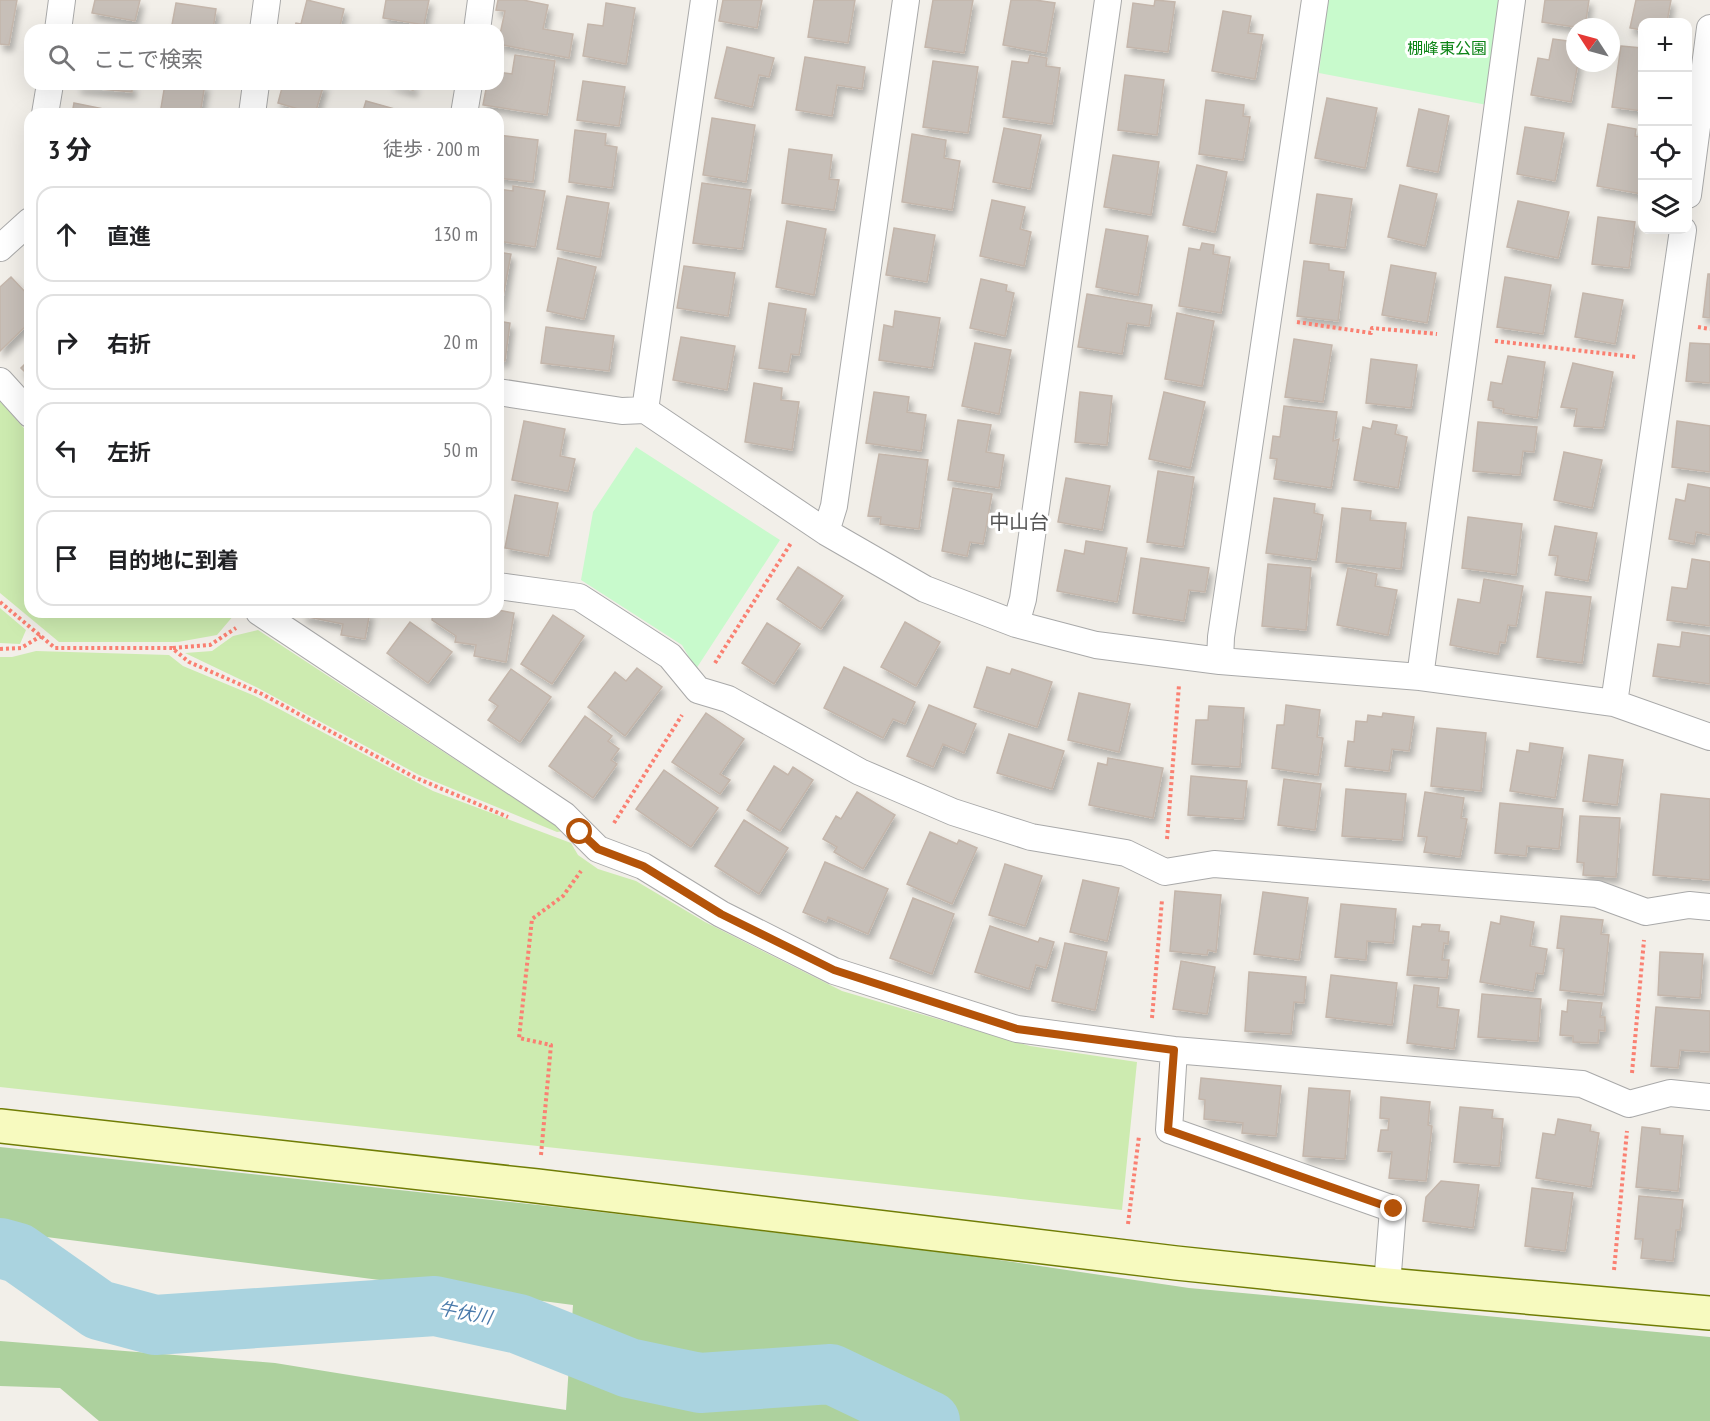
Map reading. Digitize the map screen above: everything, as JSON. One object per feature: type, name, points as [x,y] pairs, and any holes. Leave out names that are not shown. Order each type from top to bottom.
[{"type":"street","points":[[59,24],[62,0]]},
{"type":"street","points":[[264,24],[267,0]]},
{"type":"street","points":[[478,24],[481,0]]},
{"type":"street","points":[[645,410],[704,0]]},
{"type":"street","points":[[826,532],[836,495],[906,0]]},
{"type":"street","points":[[1016,624],[1023,599],[1108,0]]},
{"type":"street","points":[[1220,661],[1221,637],[1315,0]]},
{"type":"street","points":[[1420,677],[1512,0]]},
{"type":"street","points":[[1690,180],[1710,28]]},
{"type":"street","points":[[46,108],[49,90]]},
{"type":"street","points":[[253,108],[255,90]]},
{"type":"street","points":[[466,108],[468,90]]},
{"type":"street","points":[[0,248],[24,226]]},
{"type":"street","points":[[1614,703],[1682,234]]},
{"type":"street","points":[[0,381],[24,407]]},
{"type":"street","points":[[504,393],[622,411],[645,410],[826,532],[925,589],[1016,624],[1096,645],[1220,661],[1420,677],[1614,703],[1710,737]]},
{"type":"street","points":[[504,587],[579,597],[670,656],[698,690],[728,699],[860,772],[953,812],[1031,837],[1126,853],[1165,872],[1214,864],[1597,894],[1646,912],[1689,905],[1710,907]]},
{"type":"street","points":[[268,618],[564,815],[598,849],[643,866],[721,914],[834,970],[1017,1029],[1174,1050],[1582,1084],[1629,1104],[1670,1093],[1710,1097]]},
{"type":"street","points":[[1174,1050],[1168,1130],[1394,1209],[1386,1285]]},
{"type":"street","points":[[0,1126],[537,1186],[1176,1263],[1386,1285],[1710,1313]]},
{"type":"path","points":[[1267,317],[1371,333],[1372,328],[1664,360]]},
{"type":"path","points":[[0,602],[55,648],[172,648],[210,645],[250,618]]},
{"type":"path","points":[[0,649],[21,648],[41,636]]},
{"type":"path","points":[[172,648],[189,662],[262,694],[414,777],[512,818]]},
{"type":"path","points":[[541,1155],[551,1045],[519,1038],[532,920],[563,896],[598,849]]},
{"type":"green space","name":"棚峰東公園","points":[[1327,0],[1503,0],[1487,105],[1319,73]]},
{"type":"green space","points":[[0,401],[24,428],[24,613],[0,593]]},
{"type":"green space","points":[[636,447],[780,540],[696,669],[682,645],[581,580],[593,512]]},
{"type":"green space","points":[[0,608],[26,630],[20,644],[0,643]]},
{"type":"green space","points":[[30,618],[231,618],[217,635],[178,642],[59,642]]},
{"type":"green space","points":[[258,630],[564,831],[557,832],[419,775],[258,688],[185,653],[212,651],[233,636]]},
{"type":"green space","points":[[36,651],[169,655],[183,666],[255,696],[433,791],[571,843],[578,855],[598,869],[636,881],[705,922],[842,991],[1030,1046],[1137,1062],[1122,1210],[0,1087],[0,657],[12,657]]},
{"type":"green space","points":[[0,1147],[566,1208],[965,1255],[1189,1288],[1710,1337],[1710,1421],[99,1421],[60,1388],[0,1386],[0,1341],[275,1363],[566,1410],[573,1305],[0,1231]]},
{"type":"building","points":[[0,0],[17,0],[9,45],[0,44]]},
{"type":"building","points":[[95,0],[140,0],[135,21],[92,13]]},
{"type":"building","points":[[307,0],[344,9],[340,24],[301,24]]},
{"type":"building","points":[[386,0],[429,0],[424,24],[383,18]]},
{"type":"building","points":[[498,0],[523,0],[548,5],[543,29],[573,34],[569,58],[504,45],[502,24],[505,11],[496,10]]},
{"type":"building","points":[[723,0],[762,0],[757,28],[719,21]]},
{"type":"building","points":[[814,0],[855,0],[848,43],[808,37]]},
{"type":"building","points":[[933,0],[973,0],[964,53],[925,47]]},
{"type":"building","points":[[1011,0],[1055,3],[1046,53],[1003,45]]},
{"type":"building","points":[[1155,0],[1175,2],[1168,52],[1127,47],[1133,3],[1154,6]]},
{"type":"building","points":[[1545,0],[1589,0],[1586,18],[1566,18],[1566,26],[1542,22]]},
{"type":"building","points":[[1636,0],[1671,0],[1668,18],[1638,18],[1638,29],[1630,28]]},
{"type":"building","points":[[176,3],[216,9],[214,24],[172,24]]},
{"type":"building","points":[[606,3],[635,8],[626,64],[583,56],[588,24],[603,26]]},
{"type":"building","points":[[1223,11],[1251,16],[1248,33],[1263,35],[1255,79],[1212,71]]},
{"type":"building","points":[[1553,39],[1566,41],[1566,72],[1576,72],[1571,102],[1531,95],[1538,58],[1549,60]]},
{"type":"building","points":[[1621,46],[1638,48],[1638,110],[1612,107],[1617,72],[1620,72]]},
{"type":"building","points":[[727,47],[774,58],[769,77],[759,75],[752,107],[715,98]]},
{"type":"building","points":[[515,55],[555,61],[547,115],[483,105],[486,90],[504,90],[504,73],[512,74]]},
{"type":"building","points":[[1030,55],[1047,58],[1046,66],[1060,68],[1052,124],[1003,117],[1012,61],[1028,63]]},
{"type":"building","points":[[805,57],[865,67],[862,89],[837,85],[832,116],[796,110]]},
{"type":"building","points":[[933,61],[978,67],[968,133],[923,127]]},
{"type":"building","points":[[1125,75],[1164,80],[1157,135],[1118,130]]},
{"type":"building","points":[[583,81],[625,87],[619,126],[577,120]]},
{"type":"building","points":[[164,90],[204,90],[201,108],[161,108]]},
{"type":"building","points":[[281,90],[322,90],[317,108],[295,108],[278,103]]},
{"type":"building","points":[[1327,98],[1377,108],[1365,168],[1315,158]]},
{"type":"building","points":[[1206,100],[1244,105],[1243,116],[1250,117],[1243,160],[1199,154]]},
{"type":"building","points":[[366,101],[391,108],[364,108]]},
{"type":"building","points":[[74,103],[99,108],[73,108]]},
{"type":"building","points":[[1419,109],[1449,116],[1438,172],[1407,166]]},
{"type":"building","points":[[712,118],[755,125],[746,182],[703,175]]},
{"type":"building","points":[[1608,124],[1636,129],[1638,193],[1597,186]]},
{"type":"building","points":[[1525,127],[1564,133],[1555,181],[1517,174]]},
{"type":"building","points":[[1004,128],[1041,135],[1030,189],[993,182]]},
{"type":"building","points":[[575,130],[606,134],[605,145],[617,147],[612,188],[569,182]]},
{"type":"building","points":[[912,134],[946,140],[944,158],[960,161],[952,210],[902,202]]},
{"type":"building","points":[[504,136],[538,140],[533,182],[504,179]]},
{"type":"building","points":[[789,149],[832,155],[829,179],[839,180],[834,210],[782,203]]},
{"type":"building","points":[[1113,155],[1159,162],[1151,215],[1104,207]]},
{"type":"building","points":[[1197,165],[1227,172],[1215,232],[1183,225]]},
{"type":"building","points":[[702,183],[751,190],[742,249],[693,243]]},
{"type":"building","points":[[1400,185],[1437,194],[1425,246],[1388,237]]},
{"type":"building","points":[[513,186],[545,191],[535,247],[504,242],[504,190],[513,191]]},
{"type":"building","points":[[1317,194],[1352,199],[1345,248],[1310,243]]},
{"type":"building","points":[[567,196],[609,203],[600,257],[557,249]]},
{"type":"building","points":[[992,200],[1025,207],[1020,229],[1031,232],[1024,266],[980,256]]},
{"type":"building","points":[[1518,201],[1569,212],[1558,258],[1507,247]]},
{"type":"building","points":[[1598,217],[1635,222],[1629,268],[1592,264]]},
{"type":"building","points":[[787,221],[826,229],[814,295],[776,287]]},
{"type":"building","points":[[894,228],[935,235],[927,282],[886,275]]},
{"type":"building","points":[[1106,229],[1148,236],[1138,295],[1096,287]]},
{"type":"building","points":[[1202,243],[1214,245],[1213,254],[1230,257],[1221,313],[1179,306],[1189,248],[1200,250]]},
{"type":"building","points":[[504,253],[511,254],[504,292]]},
{"type":"building","points":[[558,258],[596,267],[584,319],[547,311]]},
{"type":"building","points":[[1304,261],[1329,264],[1329,270],[1344,272],[1338,321],[1297,316]]},
{"type":"building","points":[[1391,265],[1436,273],[1427,323],[1382,315]]},
{"type":"building","points":[[684,266],[735,273],[728,316],[677,308]]},
{"type":"building","points":[[1708,274],[1710,274],[1710,318],[1703,317]]},
{"type":"building","points":[[11,277],[24,291],[24,328],[0,351],[0,287]]},
{"type":"building","points":[[1505,277],[1551,285],[1543,334],[1497,327]]},
{"type":"building","points":[[981,279],[1007,285],[1006,291],[1014,293],[1005,336],[970,328]]},
{"type":"building","points":[[1583,293],[1623,300],[1615,344],[1575,337]]},
{"type":"building","points":[[1087,294],[1152,305],[1149,326],[1127,323],[1122,354],[1078,347]]},
{"type":"building","points":[[769,303],[806,309],[799,355],[791,354],[788,372],[759,368]]},
{"type":"building","points":[[895,311],[940,318],[932,368],[879,360],[884,325],[893,327]]},
{"type":"building","points":[[1177,313],[1214,321],[1202,386],[1165,379]]},
{"type":"building","points":[[504,322],[510,323],[504,361]]},
{"type":"building","points":[[546,327],[614,336],[609,371],[541,363]]},
{"type":"building","points":[[681,337],[735,346],[727,390],[673,380]]},
{"type":"building","points":[[1294,339],[1332,345],[1323,402],[1285,397]]},
{"type":"building","points":[[975,343],[1011,350],[999,414],[962,406]]},
{"type":"building","points":[[1690,343],[1710,344],[1710,383],[1686,381]]},
{"type":"building","points":[[1508,356],[1545,362],[1537,418],[1503,413],[1504,409],[1493,407],[1493,401],[1488,400],[1491,382],[1502,384]]},
{"type":"building","points":[[1371,359],[1417,365],[1411,408],[1366,403]]},
{"type":"building","points":[[1573,363],[1613,372],[1603,428],[1574,426],[1577,409],[1561,407]]},
{"type":"building","points":[[754,383],[782,388],[781,400],[799,402],[792,450],[745,442]]},
{"type":"building","points":[[874,392],[909,397],[907,412],[926,415],[921,451],[866,443]]},
{"type":"building","points":[[1080,392],[1112,396],[1107,445],[1075,442]]},
{"type":"building","points":[[1164,392],[1205,402],[1190,468],[1149,459]]},
{"type":"building","points":[[1284,406],[1337,412],[1333,441],[1339,439],[1331,488],[1274,479],[1277,459],[1270,458],[1273,436],[1280,437]]},
{"type":"building","points":[[958,420],[991,425],[986,452],[1004,455],[999,488],[948,480]]},
{"type":"building","points":[[524,421],[565,429],[560,456],[575,459],[568,491],[512,480]]},
{"type":"building","points":[[1373,421],[1397,425],[1395,434],[1407,437],[1398,488],[1354,480],[1363,427],[1371,429]]},
{"type":"building","points":[[1677,421],[1710,426],[1710,472],[1672,467]]},
{"type":"building","points":[[1478,422],[1537,427],[1534,452],[1523,451],[1520,475],[1473,471]]},
{"type":"building","points":[[1564,452],[1602,460],[1592,508],[1554,500]]},
{"type":"building","points":[[879,454],[928,460],[919,529],[880,524],[881,517],[868,516]]},
{"type":"building","points":[[1158,471],[1194,477],[1183,547],[1147,542]]},
{"type":"building","points":[[1066,478],[1110,486],[1102,530],[1058,522]]},
{"type":"building","points":[[1688,484],[1710,488],[1710,535],[1696,532],[1694,544],[1669,539],[1676,499],[1685,501]]},
{"type":"building","points":[[953,488],[992,494],[983,544],[970,542],[967,556],[942,551]]},
{"type":"building","points":[[515,495],[558,503],[548,556],[505,548]]},
{"type":"building","points":[[1274,498],[1315,504],[1314,513],[1323,515],[1316,560],[1266,553]]},
{"type":"building","points":[[1342,508],[1371,511],[1370,520],[1406,523],[1401,569],[1336,562]]},
{"type":"building","points":[[1468,517],[1522,524],[1516,575],[1462,568]]},
{"type":"building","points":[[1555,526],[1597,533],[1588,581],[1555,575],[1558,556],[1549,555]]},
{"type":"building","points":[[1086,541],[1127,548],[1117,602],[1057,591],[1065,550],[1084,554]]},
{"type":"building","points":[[1141,558],[1209,568],[1205,592],[1189,590],[1184,621],[1133,613]]},
{"type":"building","points":[[1692,559],[1710,562],[1710,626],[1667,620],[1672,587],[1687,589]]},
{"type":"building","points":[[1268,564],[1311,568],[1306,630],[1262,626]]},
{"type":"building","points":[[798,567],[843,596],[821,629],[777,599]]},
{"type":"building","points":[[1348,568],[1377,574],[1375,586],[1397,590],[1388,635],[1337,625]]},
{"type":"building","points":[[1484,579],[1523,586],[1516,626],[1508,625],[1505,643],[1500,642],[1498,654],[1450,645],[1458,599],[1480,603]]},
{"type":"building","points":[[1546,592],[1591,597],[1582,663],[1537,657]]},
{"type":"building","points":[[504,611],[514,613],[506,662],[474,656],[476,645],[455,642],[456,636],[432,618],[504,618]]},
{"type":"building","points":[[553,615],[584,636],[552,684],[521,664]]},
{"type":"building","points":[[313,618],[369,618],[365,639],[341,635],[343,624]]},
{"type":"building","points":[[410,622],[452,652],[428,683],[387,653]]},
{"type":"building","points":[[905,622],[940,642],[916,686],[881,667]]},
{"type":"building","points":[[767,623],[800,644],[774,684],[742,663]]},
{"type":"building","points":[[1682,632],[1710,636],[1710,684],[1653,676],[1658,644],[1680,647]]},
{"type":"building","points":[[844,667],[915,702],[905,724],[893,719],[883,738],[824,708]]},
{"type":"building","points":[[987,667],[1010,674],[1012,669],[1052,682],[1037,727],[974,707]]},
{"type":"building","points":[[637,668],[662,687],[625,736],[588,707],[615,672],[626,681]]},
{"type":"building","points":[[511,669],[551,697],[520,742],[488,720],[498,706],[489,700]]},
{"type":"building","points":[[1079,693],[1130,704],[1119,752],[1068,740]]},
{"type":"building","points":[[929,705],[976,724],[964,753],[943,744],[933,767],[907,756]]},
{"type":"building","points":[[1286,705],[1320,710],[1317,737],[1323,738],[1318,775],[1272,768],[1277,725],[1284,725]]},
{"type":"building","points":[[1209,706],[1244,708],[1240,767],[1192,764],[1196,720],[1208,720]]},
{"type":"building","points":[[706,713],[744,739],[720,774],[730,780],[720,794],[672,762]]},
{"type":"building","points":[[1383,713],[1414,717],[1409,751],[1392,749],[1389,771],[1345,766],[1348,741],[1354,742],[1356,721],[1367,722],[1368,715],[1382,717]]},
{"type":"building","points":[[585,716],[612,736],[608,741],[619,749],[611,760],[617,764],[593,798],[549,766]]},
{"type":"building","points":[[1437,728],[1486,733],[1481,791],[1431,786]]},
{"type":"building","points":[[1009,734],[1064,751],[1052,789],[997,773]]},
{"type":"building","points":[[1530,743],[1563,748],[1555,798],[1510,791],[1517,750],[1529,752]]},
{"type":"building","points":[[1589,755],[1623,760],[1617,805],[1583,801]]},
{"type":"building","points":[[1108,758],[1163,768],[1153,818],[1089,805],[1098,763],[1107,765]]},
{"type":"building","points":[[774,766],[788,775],[793,767],[813,780],[780,831],[747,810]]},
{"type":"building","points":[[664,770],[718,808],[691,847],[636,809]]},
{"type":"building","points":[[1191,776],[1247,781],[1243,819],[1188,815]]},
{"type":"building","points":[[1284,779],[1321,784],[1315,830],[1278,825]]},
{"type":"building","points":[[1346,789],[1406,794],[1402,840],[1342,836]]},
{"type":"building","points":[[857,792],[895,815],[863,869],[834,852],[837,847],[823,839],[836,816],[841,819]]},
{"type":"building","points":[[1425,792],[1464,798],[1461,818],[1467,819],[1460,857],[1424,852],[1427,837],[1418,836]]},
{"type":"building","points":[[1661,794],[1710,799],[1710,880],[1653,875]]},
{"type":"building","points":[[1500,803],[1563,809],[1559,849],[1527,846],[1526,856],[1495,853]]},
{"type":"building","points":[[1580,816],[1620,818],[1616,877],[1583,875],[1584,863],[1577,862]]},
{"type":"building","points":[[744,820],[788,848],[759,894],[715,866]]},
{"type":"building","points":[[930,832],[957,844],[959,840],[977,848],[952,904],[907,884]]},
{"type":"building","points":[[825,862],[888,889],[868,934],[828,917],[826,922],[803,912]]},
{"type":"building","points":[[1005,864],[1042,876],[1025,926],[989,915]]},
{"type":"building","points":[[1083,880],[1119,888],[1107,941],[1070,932]]},
{"type":"building","points":[[1175,891],[1221,895],[1216,952],[1208,950],[1207,955],[1170,951]]},
{"type":"building","points":[[1263,892],[1308,898],[1299,960],[1254,954]]},
{"type":"building","points":[[913,898],[954,914],[932,974],[890,958]]},
{"type":"building","points":[[1341,904],[1396,909],[1393,943],[1367,941],[1366,960],[1335,957]]},
{"type":"building","points":[[1501,916],[1534,922],[1530,946],[1547,949],[1543,974],[1536,973],[1533,991],[1480,982],[1491,922],[1500,924]]},
{"type":"building","points":[[1561,916],[1603,920],[1601,934],[1609,935],[1603,995],[1560,990],[1564,949],[1557,948]]},
{"type":"building","points":[[1422,924],[1440,925],[1439,931],[1449,932],[1448,944],[1444,943],[1442,960],[1449,960],[1447,978],[1407,975],[1413,926],[1421,927]]},
{"type":"building","points":[[990,926],[1038,942],[1040,938],[1054,942],[1046,968],[1036,965],[1029,989],[975,972]]},
{"type":"building","points":[[1065,943],[1107,952],[1095,1010],[1052,1001]]},
{"type":"building","points":[[1660,952],[1703,954],[1700,998],[1658,995]]},
{"type":"building","points":[[1181,961],[1215,967],[1207,1014],[1173,1009]]},
{"type":"building","points":[[1249,972],[1306,977],[1304,1003],[1294,1002],[1291,1034],[1245,1031]]},
{"type":"building","points":[[1331,975],[1397,983],[1392,1025],[1326,1017]]},
{"type":"building","points":[[1414,985],[1439,988],[1437,1007],[1459,1010],[1454,1049],[1407,1043]]},
{"type":"building","points":[[1482,994],[1541,999],[1538,1041],[1478,1037]]},
{"type":"building","points":[[1568,1000],[1602,1003],[1600,1017],[1605,1017],[1605,1031],[1599,1030],[1598,1043],[1573,1042],[1573,1036],[1560,1035],[1562,1011],[1567,1012]]},
{"type":"building","points":[[1656,1007],[1710,1011],[1710,1052],[1680,1050],[1678,1068],[1651,1066]]},
{"type":"building","points":[[1201,1078],[1281,1086],[1276,1136],[1242,1133],[1243,1123],[1204,1119],[1205,1100],[1199,1099]]},
{"type":"building","points":[[1309,1088],[1350,1091],[1345,1159],[1303,1156]]},
{"type":"building","points":[[1381,1097],[1430,1102],[1428,1125],[1432,1126],[1426,1181],[1389,1178],[1392,1152],[1378,1151],[1381,1130],[1388,1130],[1389,1119],[1380,1118]]},
{"type":"building","points":[[1460,1107],[1493,1110],[1492,1118],[1503,1119],[1499,1166],[1454,1162]]},
{"type":"building","points":[[1558,1119],[1591,1125],[1590,1131],[1599,1133],[1591,1187],[1536,1178],[1543,1133],[1555,1135]]},
{"type":"building","points":[[1642,1127],[1660,1129],[1660,1134],[1683,1136],[1678,1191],[1636,1187]]},
{"type":"building","points":[[1441,1181],[1479,1185],[1473,1228],[1423,1221],[1426,1197]]},
{"type":"building","points":[[1532,1188],[1573,1193],[1565,1251],[1525,1246]]},
{"type":"building","points":[[1639,1196],[1683,1200],[1680,1230],[1676,1230],[1673,1261],[1641,1258],[1643,1239],[1635,1239]]},
{"type":"waterway","name":"牛伏川","points":[[0,1248],[18,1253],[99,1310],[155,1325],[435,1306],[519,1324],[629,1368],[700,1383],[831,1374],[930,1421]]},
{"type":"district","name":"中山台","points":[[1019,522]]},
{"type":"route","points":[[580,832],[598,849],[643,866],[721,914],[834,970],[1017,1029],[1174,1050],[1168,1130],[1394,1209]]}]
